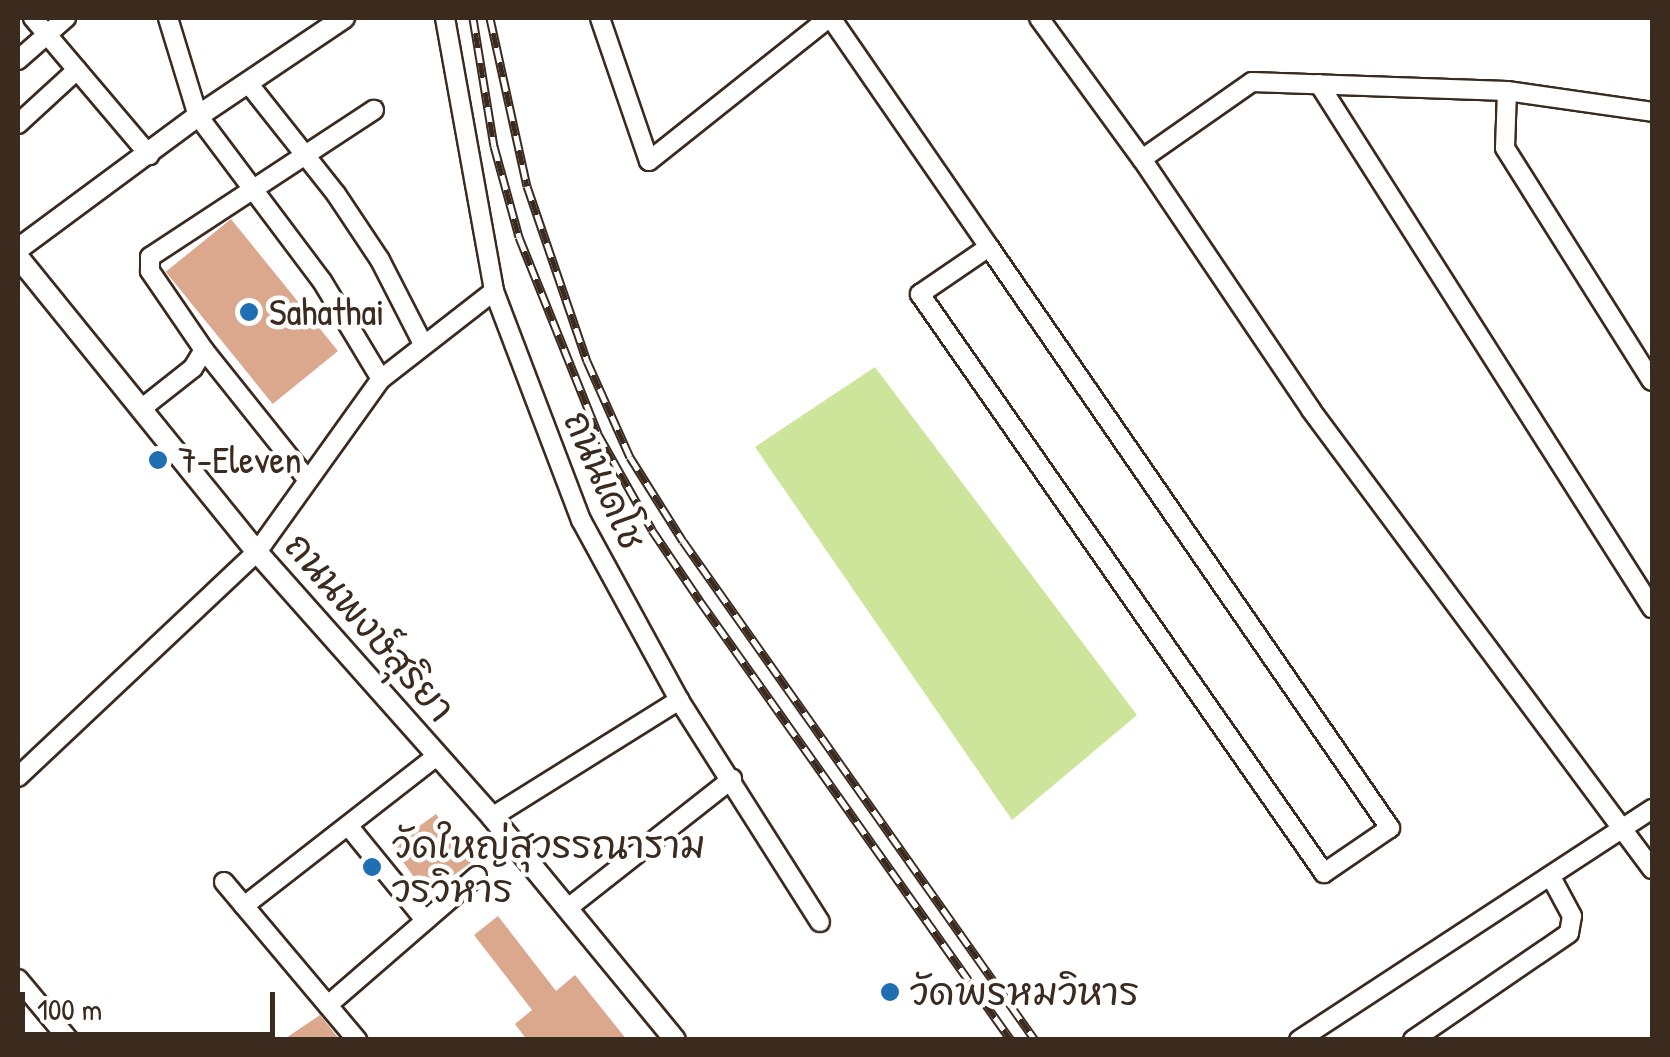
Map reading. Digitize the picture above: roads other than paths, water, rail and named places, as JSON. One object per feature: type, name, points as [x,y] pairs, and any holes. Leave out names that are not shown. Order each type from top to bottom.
[{"type":"main road","points":[[18,249],[198,116],[344,18]]},
{"type":"main road","name":"ถนนพงษ์สุริยา","points":[[18,257],[257,552],[492,817],[675,1040]]},
{"type":"street","points":[[34,18],[149,155]]},
{"type":"street","points":[[18,60],[66,18]]},
{"type":"street","points":[[168,18],[198,116],[322,281],[380,379]]},
{"type":"street","name":"ถนนเดโช","points":[[445,18],[494,291],[580,520],[680,700],[820,922]]},
{"type":"street","points":[[600,18],[648,161],[830,18],[989,247],[1390,828],[1324,873],[920,294],[989,247]]},
{"type":"street","points":[[1039,18],[1142,159],[1310,410],[1652,869]]},
{"type":"street","points":[[18,124],[77,70]]},
{"type":"street","points":[[1142,159],[1252,82],[1507,91],[1650,115]]},
{"type":"street","points":[[248,83],[380,260],[423,344]]},
{"type":"street","points":[[1320,84],[1652,608]]},
{"type":"street","points":[[1507,91],[1505,148],[1652,381]]},
{"type":"street","points":[[306,478],[204,350],[148,262],[154,252],[374,110]]},
{"type":"street","points":[[19,771],[257,552],[380,379],[494,291]]},
{"type":"street","points":[[141,409],[193,368],[204,350]]},
{"type":"street","points":[[492,817],[680,700]]},
{"type":"street","points":[[244,906],[350,828],[437,756]]},
{"type":"street","points":[[568,908],[732,779]]},
{"type":"street","points":[[1299,1040],[1652,809]]},
{"type":"street","points":[[350,828],[425,920]]},
{"type":"street","points":[[328,1006],[476,876]]},
{"type":"street","points":[[1413,1040],[1569,933],[1572,916],[1551,877]]},
{"type":"street","points":[[224,882],[356,1040]]},
{"type":"street","points":[[18,978],[69,1040]]},
{"type":"railway","points":[[473,18],[494,146],[519,237],[598,434],[652,530],[700,601],[1011,1040]]},
{"type":"railway","points":[[490,18],[527,186],[587,361],[630,457],[683,541],[1035,1040]]},
{"type":"place","name":"Sahathai","points":[[249,312]]},
{"type":"place","name":"7-Eleven","points":[[158,460]]},
{"type":"place","name":"วัดใหญ่สุวรรณาราม วรวิหาร","points":[[372,867]]},
{"type":"place","name":"วัดพรหมวิหาร","points":[[890,992]]}]
